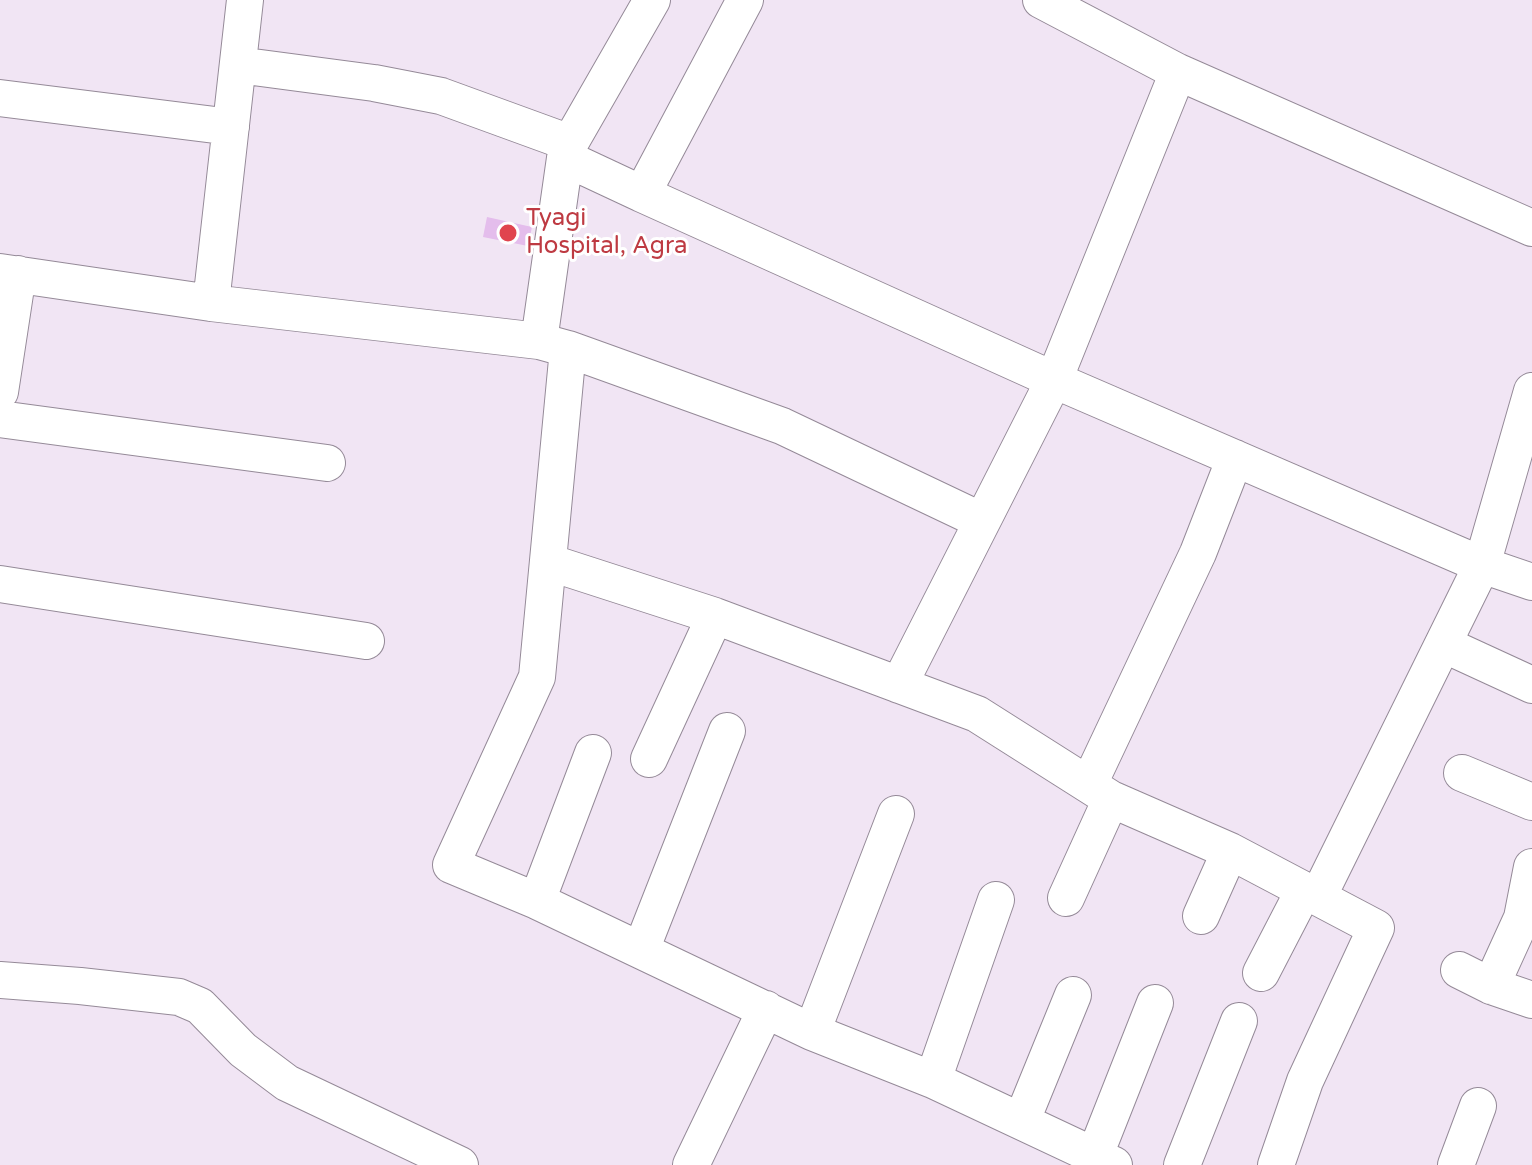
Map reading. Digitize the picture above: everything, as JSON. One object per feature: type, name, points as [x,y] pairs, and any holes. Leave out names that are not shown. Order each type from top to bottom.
[{"type":"street","points":[[211,303],[245,0]]},
{"type":"street","points":[[652,0],[568,151],[554,345],[548,562],[537,677],[451,865],[537,901],[812,1032],[933,1080],[1104,1160],[1155,1003]]},
{"type":"street","points":[[642,194],[745,0]]},
{"type":"street","points":[[1041,0],[1178,72],[1532,228]]},
{"type":"street","points":[[238,65],[374,83],[441,96],[568,151],[642,194],[1054,380],[1482,565],[1532,582]]},
{"type":"street","points":[[899,685],[1054,380],[1178,72]]},
{"type":"street","points":[[0,98],[231,127]]},
{"type":"street","points":[[0,392],[9,273],[211,303],[554,345],[782,426],[982,521]]},
{"type":"street","points":[[1261,973],[1311,893],[1482,565],[1532,391]]},
{"type":"street","points":[[0,419],[327,463]]},
{"type":"street","points":[[1066,898],[1100,792],[1235,458]]},
{"type":"street","points":[[548,562],[715,616],[977,714],[1100,792],[1230,851],[1376,928],[1305,1081],[1276,1165]]},
{"type":"street","points":[[0,584],[366,641]]},
{"type":"street","points":[[649,759],[715,616]]},
{"type":"street","points":[[1443,644],[1532,685]]},
{"type":"street","points":[[641,950],[727,731]]},
{"type":"street","points":[[537,901],[593,753]]},
{"type":"street","points":[[1462,773],[1532,802]]},
{"type":"street","points":[[812,1032],[896,814]]},
{"type":"street","points":[[1201,916],[1230,851]]},
{"type":"street","points":[[1491,986],[1522,918],[1532,867]]},
{"type":"street","points":[[933,1080],[996,900]]},
{"type":"street","points":[[1459,970],[1491,986],[1532,1000]]},
{"type":"street","points":[[0,980],[179,997],[200,1006],[243,1050],[287,1083],[460,1165]]},
{"type":"street","points":[[1022,1120],[1073,995]]},
{"type":"street","points":[[693,1164],[766,1009]]},
{"type":"street","points":[[1182,1165],[1239,1021]]},
{"type":"street","points":[[1456,1165],[1478,1106]]},
{"type":"building","points":[[487,217],[532,227],[528,246],[483,237]]},
{"type":"place","name":"Tyagi Hospital, Agra","points":[[508,233]]}]
